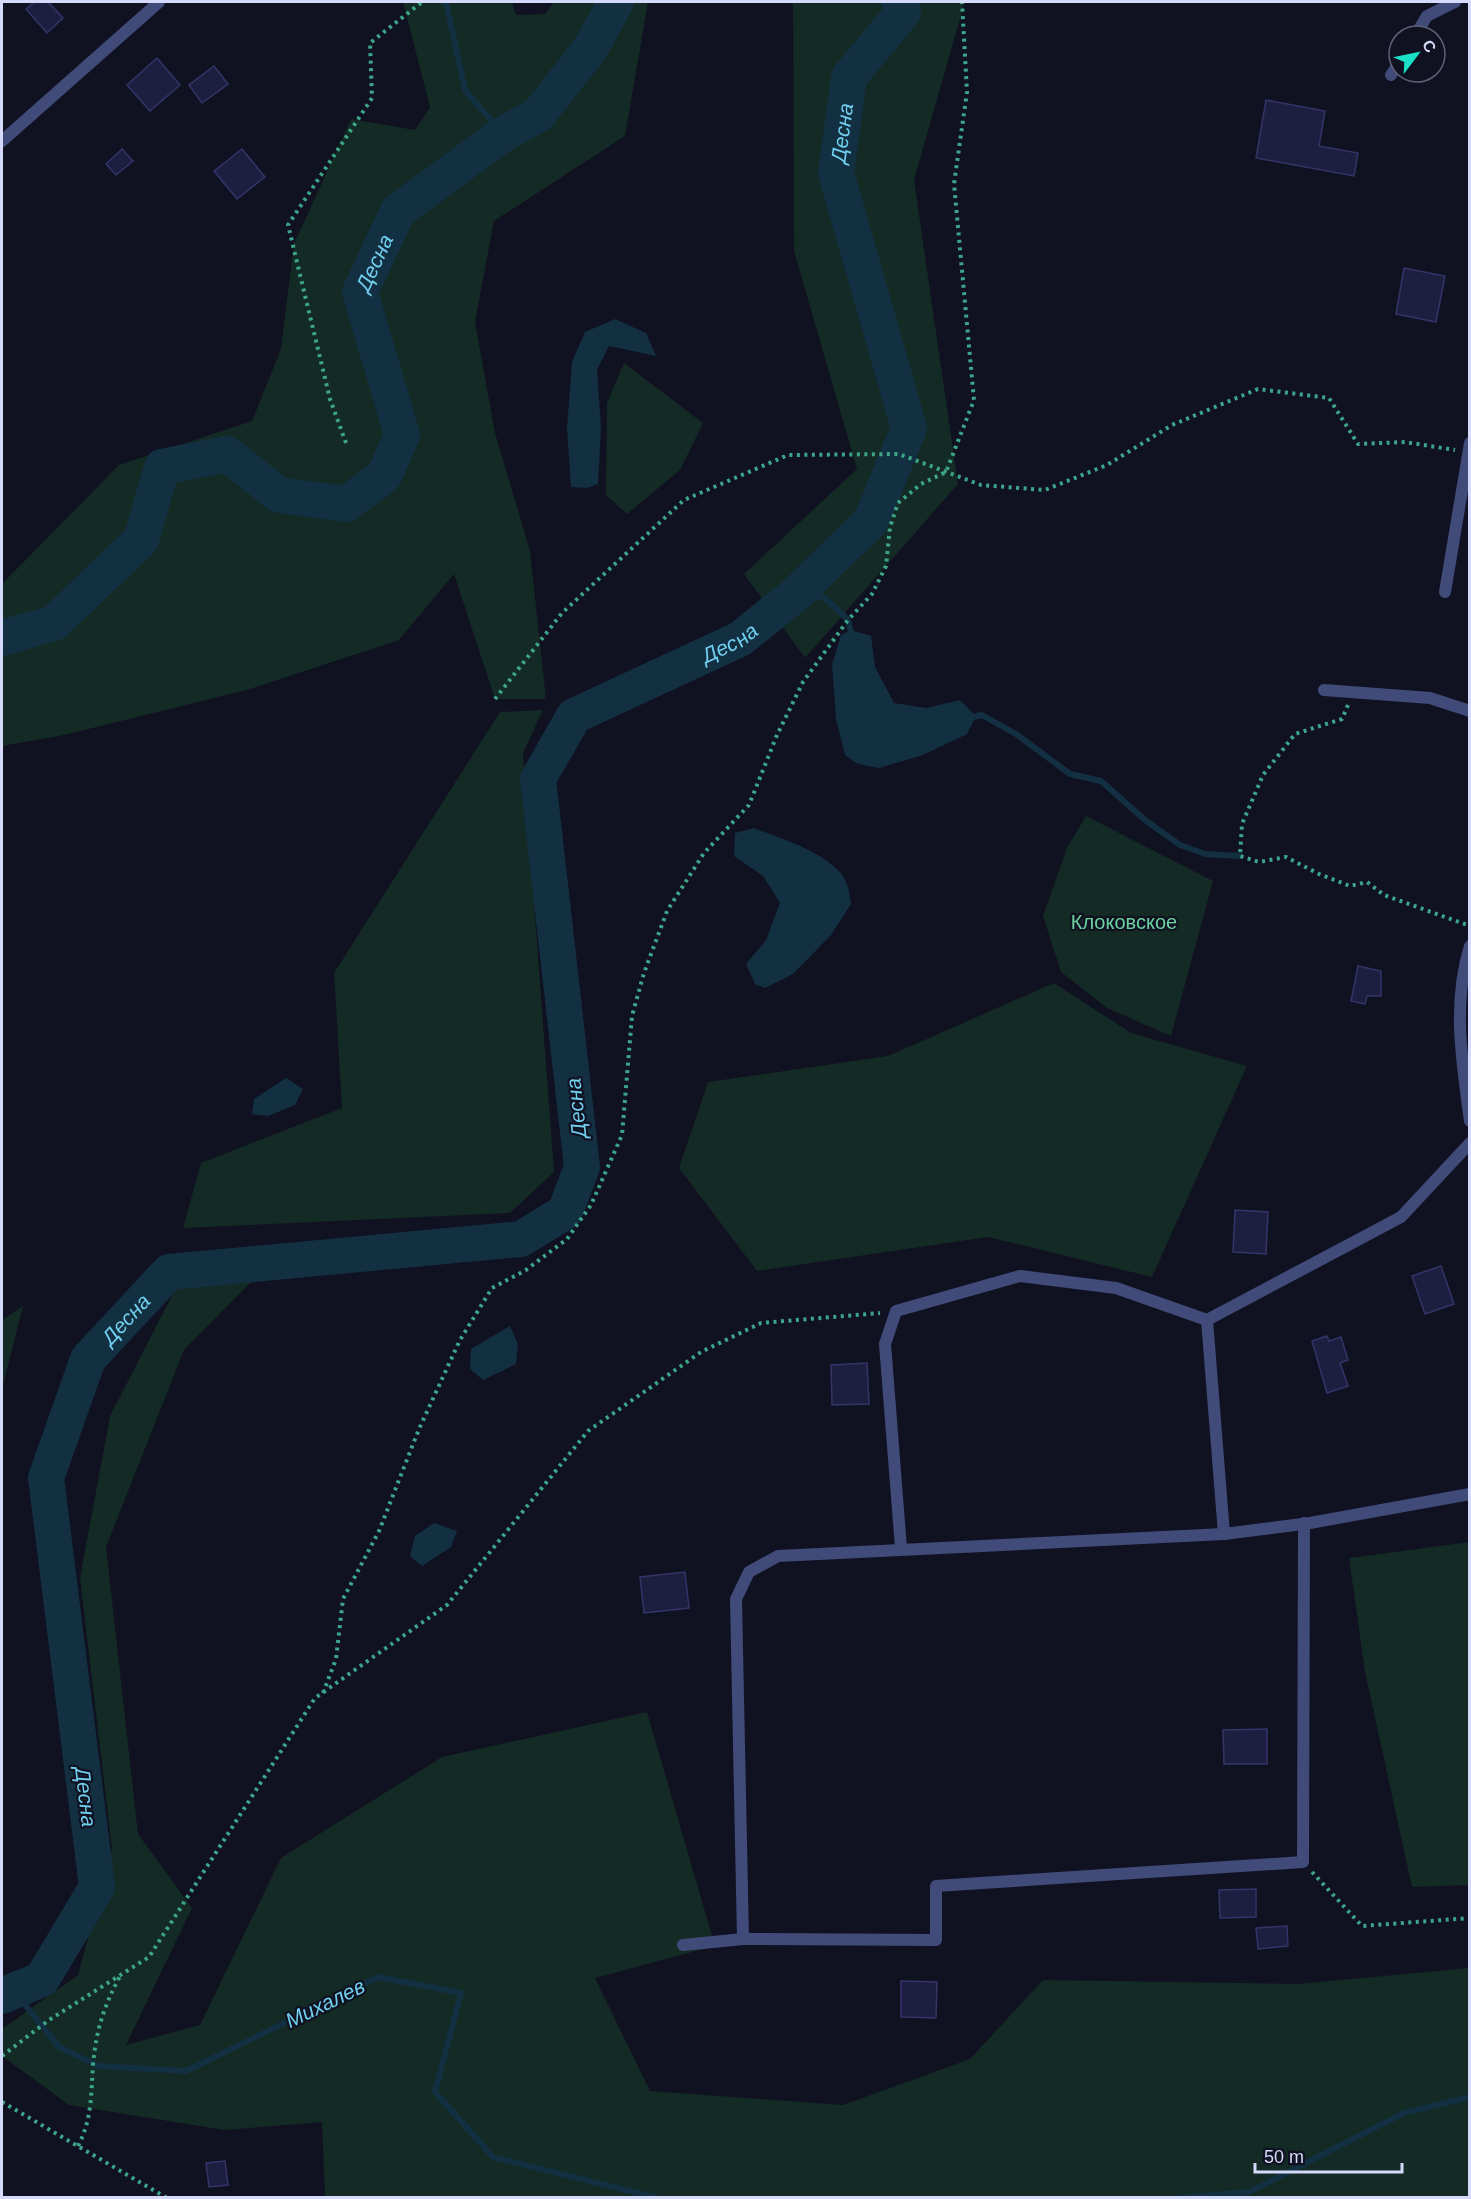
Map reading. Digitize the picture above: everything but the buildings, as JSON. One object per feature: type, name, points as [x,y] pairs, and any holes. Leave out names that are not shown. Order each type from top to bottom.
[{"type":"street","points":[[2,141],[159,2]]},
{"type":"street","points":[[1422,24],[1427,16],[1455,2]]},
{"type":"street","points":[[1444,592],[1469,447]]},
{"type":"street","points":[[1324,690],[1430,698],[1470,711]]},
{"type":"street","points":[[1470,946],[1462,969],[1458,1008],[1470,1120]]},
{"type":"street","points":[[901,1548],[885,1344],[896,1311],[1020,1276],[1116,1288],[1208,1320],[1401,1217],[1470,1143]]},
{"type":"street","points":[[1208,1320],[1224,1534]]},
{"type":"street","points":[[743,1939],[736,1599],[749,1572],[778,1556],[901,1548],[1224,1534],[1304,1523],[1470,1494]]},
{"type":"street","points":[[683,1945],[743,1939],[936,1941],[936,1886],[1303,1862],[1304,1523]]},
{"type":"path","points":[[346,443],[330,399],[288,225],[372,98],[370,43],[422,2]]},
{"type":"path","points":[[322,1693],[336,1659],[344,1599],[379,1531],[419,1429],[460,1340],[492,1288],[526,1270],[567,1239],[591,1205],[622,1135],[632,1016],[644,973],[667,911],[704,853],[749,805],[777,735],[803,682],[848,620],[872,594],[886,566],[890,527],[898,503],[921,484],[946,472],[974,400],[954,184],[967,92],[962,2]]},
{"type":"path","points":[[495,699],[562,613],[684,500],[788,455],[899,454],[981,485],[1045,490],[1107,465],[1172,425],[1258,389],[1329,398],[1358,444],[1405,442],[1469,447]]},
{"type":"path","points":[[1354,692],[1342,719],[1295,734],[1263,775],[1242,824],[1240,856],[1259,862],[1286,856],[1319,874],[1350,886],[1367,882],[1384,895],[1470,926]]},
{"type":"path","points":[[2,2056],[49,2020],[149,1957],[315,1698],[447,1605],[588,1431],[701,1352],[761,1323],[896,1311]]},
{"type":"path","points":[[1303,1862],[1362,1926],[1470,1918]]},
{"type":"path","points":[[78,2146],[88,2128],[93,2100],[93,2063],[102,2010],[120,1976]]},
{"type":"path","points":[[2,2102],[167,2198]]},
{"type":"green space","points":[[403,2],[512,2],[516,15],[545,14],[554,2],[648,2],[625,136],[494,221],[475,322],[495,433],[530,551],[546,699],[495,699],[454,574],[399,640],[247,690],[64,735],[2,746],[2,584],[119,465],[252,421],[281,349],[294,244],[351,119],[415,130],[430,107]]},
{"type":"green space","points":[[793,2],[962,2],[963,8],[914,180],[958,484],[805,658],[744,574],[857,469],[794,251]]},
{"type":"green space","points":[[624,363],[703,423],[680,470],[627,514],[606,495],[607,403]]},
{"type":"green space","points":[[543,710],[523,753],[554,1172],[510,1213],[183,1228],[201,1163],[342,1108],[334,973],[500,712]]},
{"type":"green space","name":"Клоковское","points":[[1086,816],[1213,881],[1171,1036],[1107,1008],[1061,972],[1043,916],[1067,848]]},
{"type":"green space","points":[[1054,983],[1131,1033],[1247,1066],[1152,1277],[988,1237],[757,1271],[679,1168],[708,1082],[888,1056]]},
{"type":"green space","points":[[180,1280],[252,1281],[184,1350],[106,1547],[138,1834],[192,1908],[126,2045],[200,2025],[281,1858],[442,1757],[647,1712],[715,1946],[595,1978],[650,2091],[843,2105],[970,2059],[1043,1980],[1298,1984],[1469,1968],[1469,2197],[325,2197],[322,2122],[224,2130],[69,2105],[2,2056],[2,2029],[78,1975],[112,1849],[80,1578],[110,1416]]},
{"type":"green space","points":[[23,1306],[2,1389],[2,1320]]},
{"type":"green space","points":[[1469,1542],[1469,1885],[1412,1887],[1365,1672],[1349,1558]]},
{"type":"water","points":[[615,319],[646,333],[656,356],[609,346],[597,370],[601,428],[598,484],[587,488],[571,487],[567,428],[572,362],[585,332]]},
{"type":"water","points":[[851,630],[871,636],[875,667],[894,703],[926,708],[960,700],[976,716],[967,734],[923,755],[879,768],[858,764],[845,755],[836,719],[832,665],[841,635]]},
{"type":"water","points":[[754,828],[820,856],[838,870],[844,877],[849,890],[851,904],[831,935],[793,974],[765,988],[755,984],[746,964],[766,940],[780,903],[763,876],[734,856],[735,833]]},
{"type":"water","points":[[286,1078],[303,1089],[295,1105],[268,1116],[252,1114],[254,1099]]},
{"type":"water","points":[[510,1326],[518,1344],[516,1364],[483,1380],[470,1369],[471,1349]]},
{"type":"water","points":[[434,1523],[457,1531],[451,1547],[422,1566],[410,1556],[415,1536]]},
{"type":"waterway","points":[[446,2],[465,90],[503,134]]},
{"type":"waterway","name":"Десна","points":[[2,638],[54,623],[141,540],[162,467],[227,454],[279,495],[346,504],[384,476],[402,435],[360,292],[398,211],[503,134],[538,115],[590,49],[616,2]]},
{"type":"waterway","name":"Десна","points":[[2,1996],[42,1979],[97,1887],[46,1478],[88,1359],[169,1272],[521,1239],[565,1212],[582,1167],[538,779],[574,716],[740,639],[796,594],[871,521],[909,428],[836,173],[849,77],[903,12],[899,2]]},
{"type":"waterway","points":[[796,594],[825,598],[848,620],[852,636]]},
{"type":"waterway","points":[[969,718],[982,715],[1016,734],[1070,774],[1101,781],[1145,820],[1180,845],[1205,854],[1240,856]]},
{"type":"waterway","name":"Михалев","points":[[14,1991],[59,2047],[99,2066],[186,2071],[378,1977],[461,1993],[435,2092],[493,2157],[658,2198]]},
{"type":"waterway","name":"Михалев","points":[[1179,2198],[1249,2192],[1404,2113],[1470,2097]]}]
